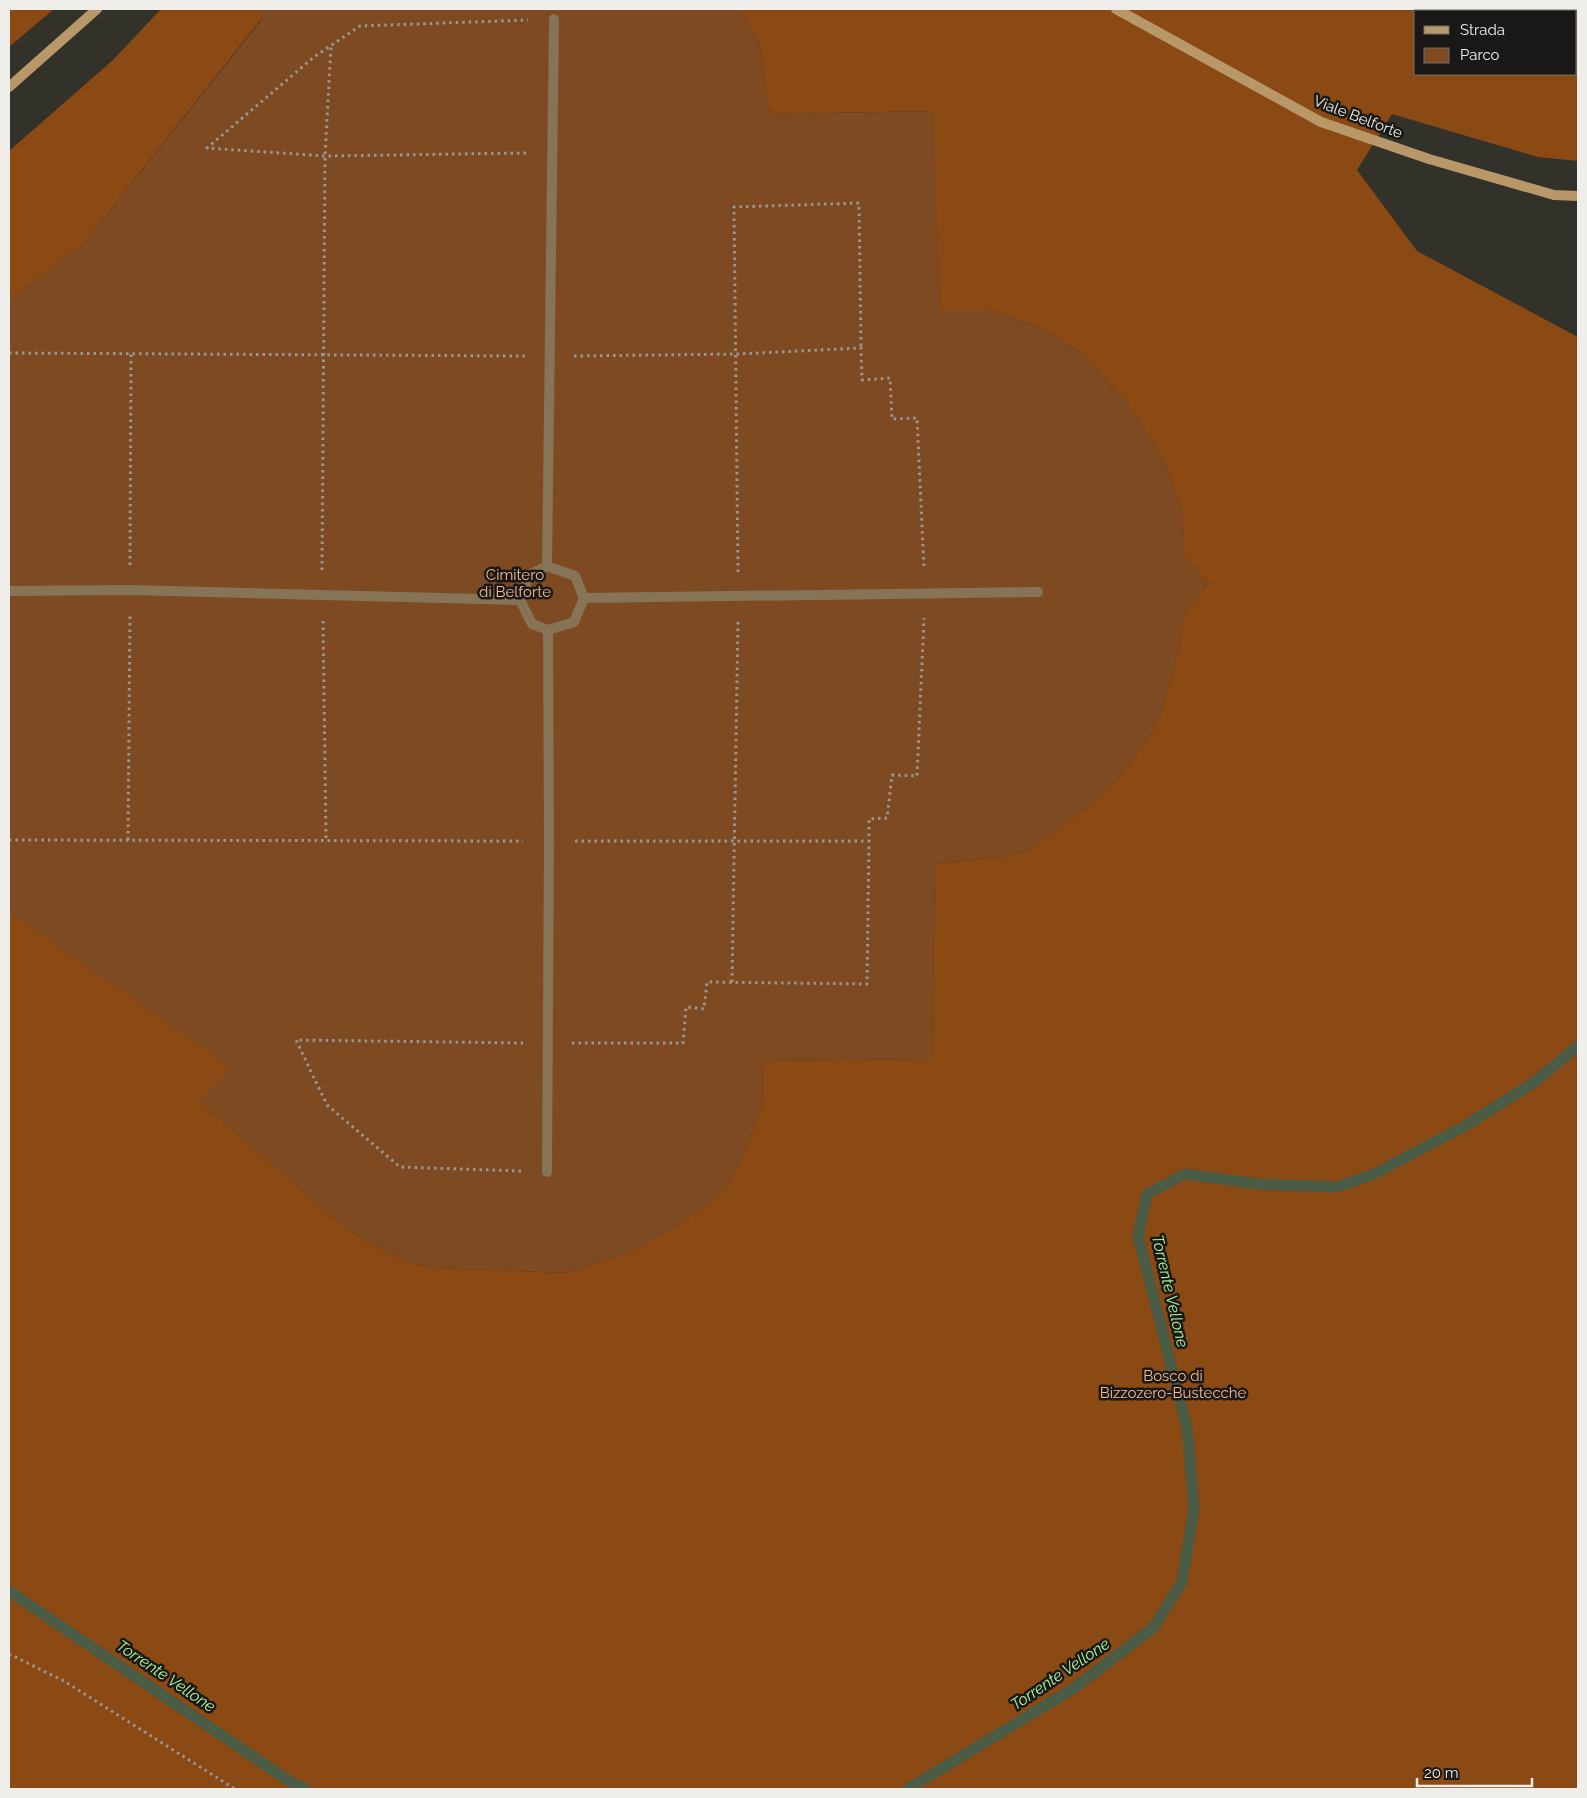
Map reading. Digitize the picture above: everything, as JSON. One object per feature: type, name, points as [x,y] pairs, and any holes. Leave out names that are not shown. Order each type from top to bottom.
[{"type":"main road","points":[[9,87],[97,9]]},
{"type":"main road","name":"Viale Belforte","points":[[1116,9],[1321,122],[1429,160],[1554,195],[1578,196]]},
{"type":"street","points":[[547,566],[554,19]]},
{"type":"street","points":[[547,566],[575,576],[584,598],[574,622],[548,630],[532,624],[520,600],[529,575],[547,566]]},
{"type":"street","points":[[9,592],[130,590],[520,600]]},
{"type":"street","points":[[584,598],[1038,592]]},
{"type":"street","points":[[547,1172],[548,630]]},
{"type":"path","points":[[553,152],[325,156],[207,148],[330,46],[360,26],[554,19]]},
{"type":"path","points":[[326,840],[322,595],[325,156],[330,46]]},
{"type":"path","points":[[732,982],[736,841],[738,596],[734,208],[859,203],[861,348]]},
{"type":"path","points":[[547,1172],[400,1166],[327,1105],[296,1040],[683,1043],[686,1007],[704,1009],[707,982],[867,984],[869,841]]},
{"type":"path","points":[[9,1654],[64,1681],[235,1789]]},
{"type":"green space","points":[[12,9],[54,9],[9,47],[9,11]]},
{"type":"green space","points":[[161,9],[256,9],[262,18],[82,246],[9,300],[9,151],[113,60]]},
{"type":"green space","name":"Cimitero di Belforte","points":[[256,9],[739,9],[759,42],[769,114],[934,111],[940,310],[988,310],[1037,326],[1080,352],[1127,403],[1163,459],[1182,511],[1183,556],[1209,583],[1184,613],[1175,666],[1161,712],[1151,735],[1122,774],[1087,808],[1028,850],[1005,856],[935,864],[932,1059],[763,1061],[762,1105],[744,1155],[722,1193],[674,1228],[624,1254],[569,1273],[434,1268],[408,1262],[364,1240],[345,1227],[200,1101],[230,1068],[9,911],[9,300],[82,246],[262,19]]},
{"type":"green space","name":"Bosco di Bizzozero-Bustecche","points":[[739,9],[1578,9],[1578,161],[1538,157],[1392,114],[1357,170],[1417,251],[1578,337],[1578,1789],[9,1789],[9,911],[231,1068],[200,1101],[345,1227],[364,1240],[408,1262],[434,1268],[569,1273],[624,1254],[674,1228],[722,1193],[744,1155],[762,1105],[763,1061],[932,1059],[935,864],[1005,856],[1028,850],[1087,808],[1122,774],[1151,735],[1161,712],[1175,666],[1184,613],[1209,583],[1183,556],[1182,511],[1163,459],[1127,403],[1080,352],[1037,326],[988,310],[940,310],[933,111],[769,114],[759,42]]},
{"type":"waterway","name":"Torrente Vellone","points":[[908,1789],[1074,1688],[1153,1628],[1182,1582],[1194,1508],[1187,1428],[1138,1236],[1147,1194],[1185,1174],[1258,1184],[1337,1187],[1374,1174],[1465,1126],[1533,1083],[1578,1046]]},
{"type":"waterway","name":"Torrente Vellone","points":[[9,1591],[289,1781],[305,1789]]}]
